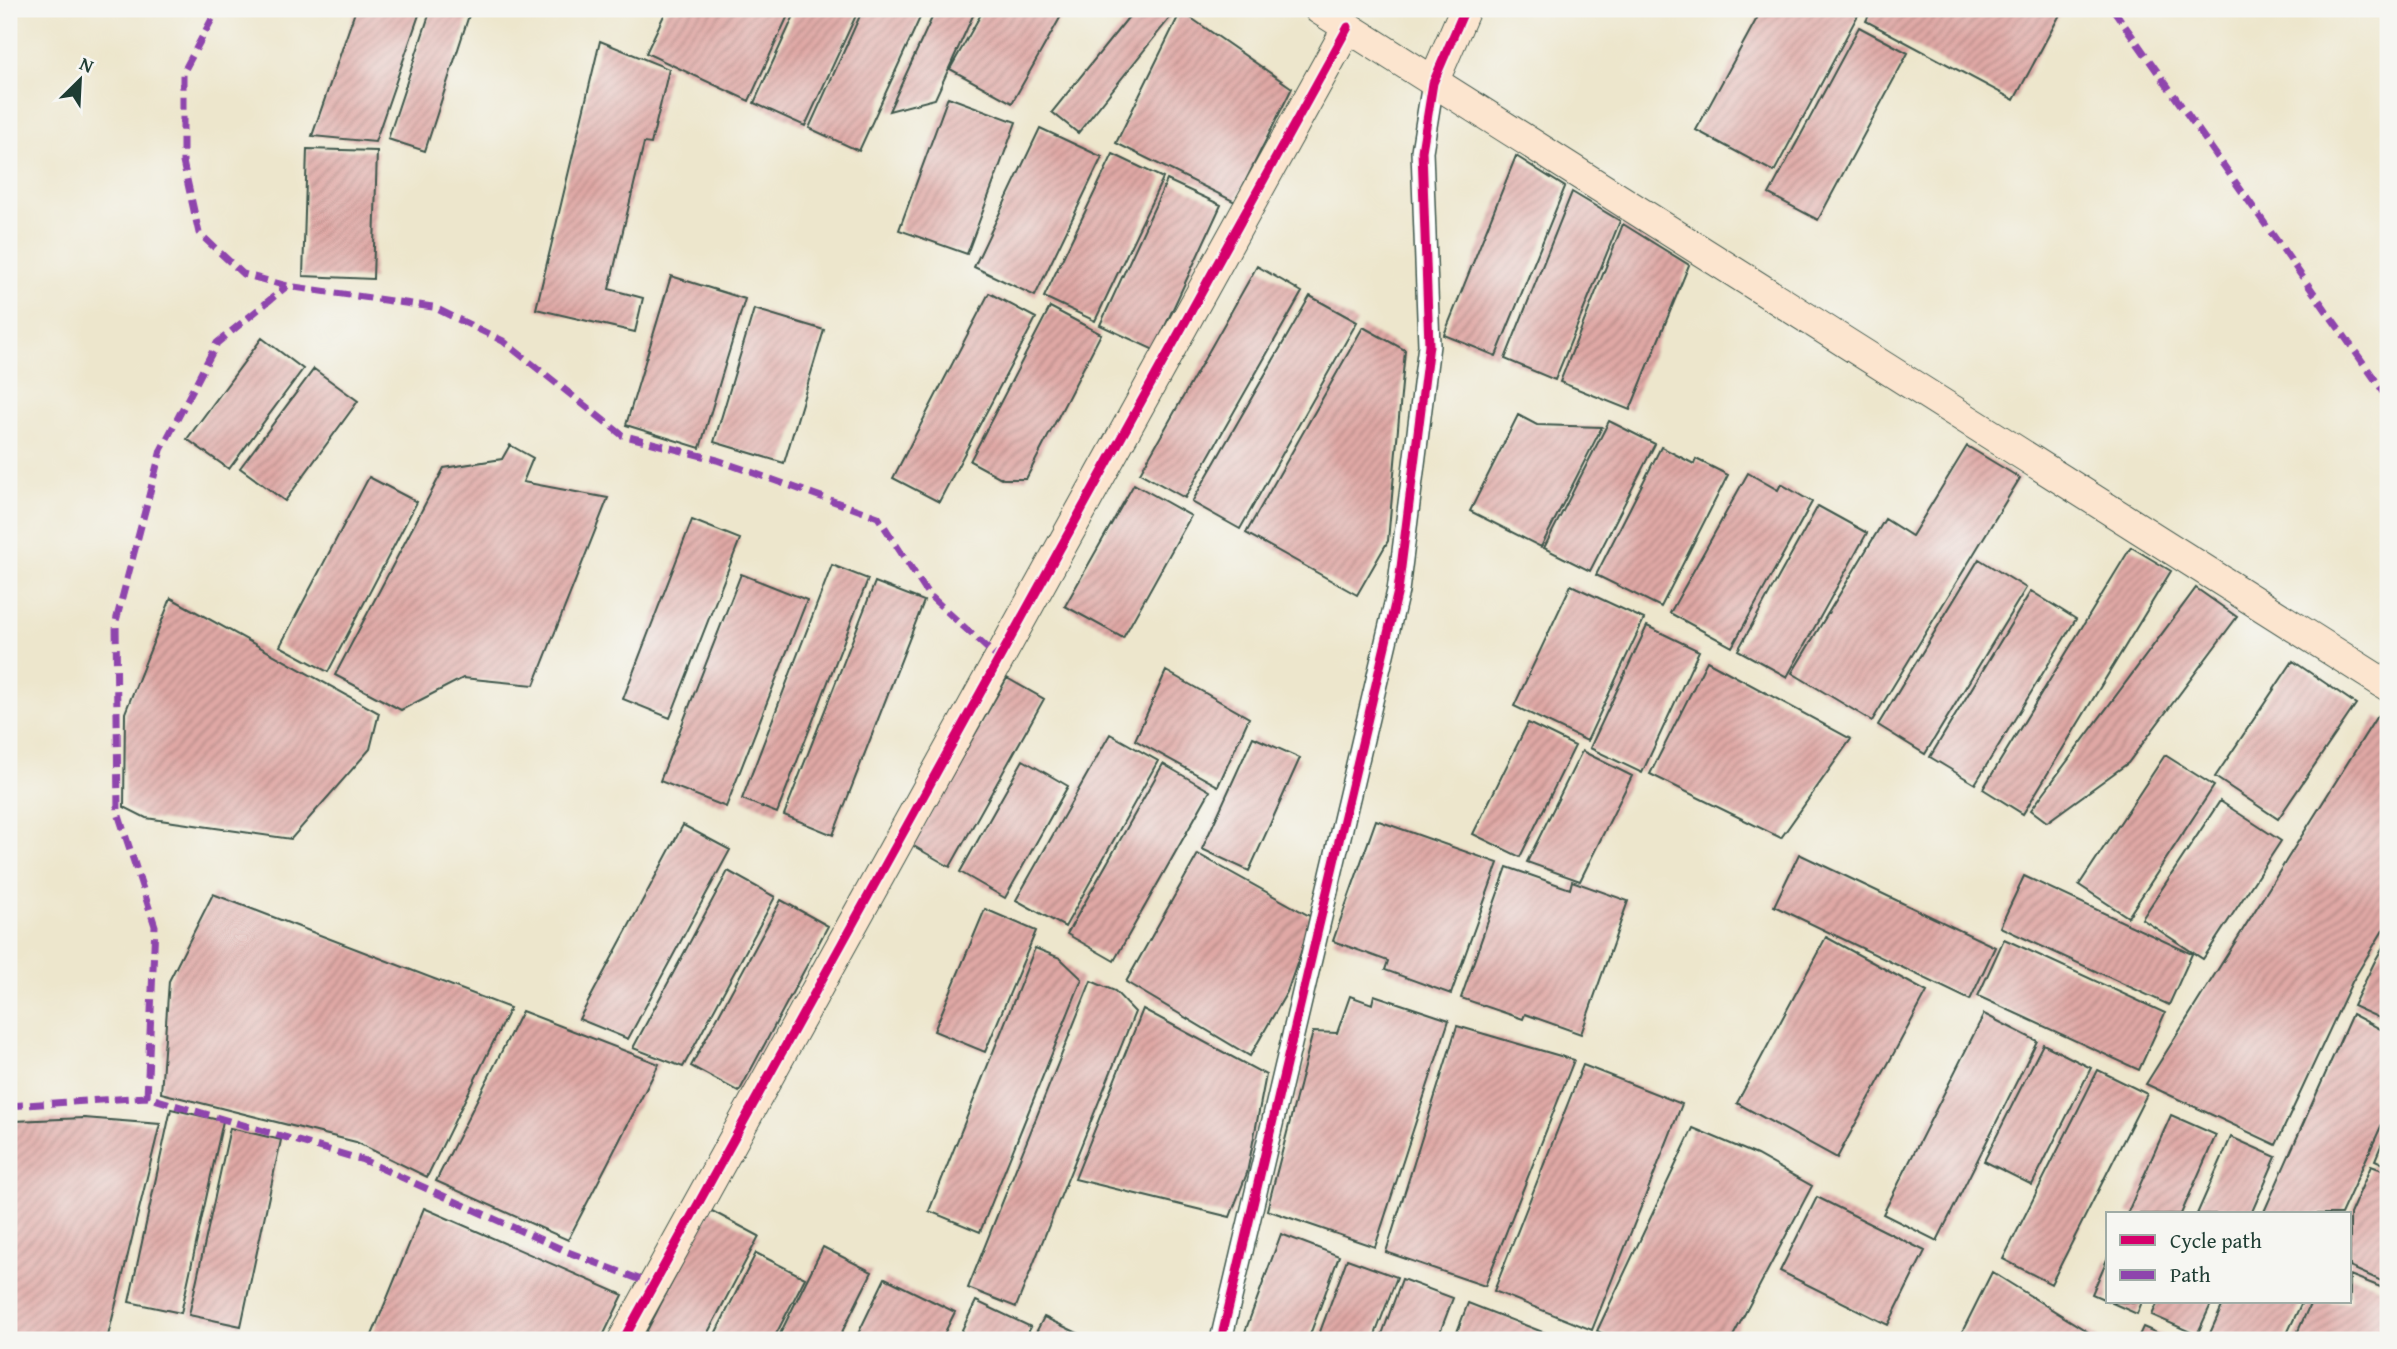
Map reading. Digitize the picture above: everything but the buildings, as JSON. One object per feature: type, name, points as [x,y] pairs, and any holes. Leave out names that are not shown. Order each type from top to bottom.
[{"type":"street","points":[[1319,9],[2388,686]]},
{"type":"street","points":[[1221,1340],[1398,592],[1429,345],[1422,151],[1433,83],[1465,9]]},
{"type":"street","points":[[623,1340],[1348,27]]},
{"type":"marked path","points":[[2113,9],[2388,398]]},
{"type":"marked path","points":[[212,19],[183,73],[183,162],[199,233],[243,274],[287,286],[433,307],[503,341],[622,435],[717,460],[878,517],[928,594],[999,659]]},
{"type":"marked path","points":[[147,1097],[155,926],[118,813],[116,621],[161,450],[217,343],[287,286]]},
{"type":"marked path","points":[[9,1106],[147,1097],[363,1160],[568,1252],[654,1285]]},
{"type":"cycle path","points":[[1221,1340],[1398,591],[1429,345],[1422,151],[1433,83],[1465,9]]},
{"type":"cycle path","points":[[623,1340],[1348,27]]}]
